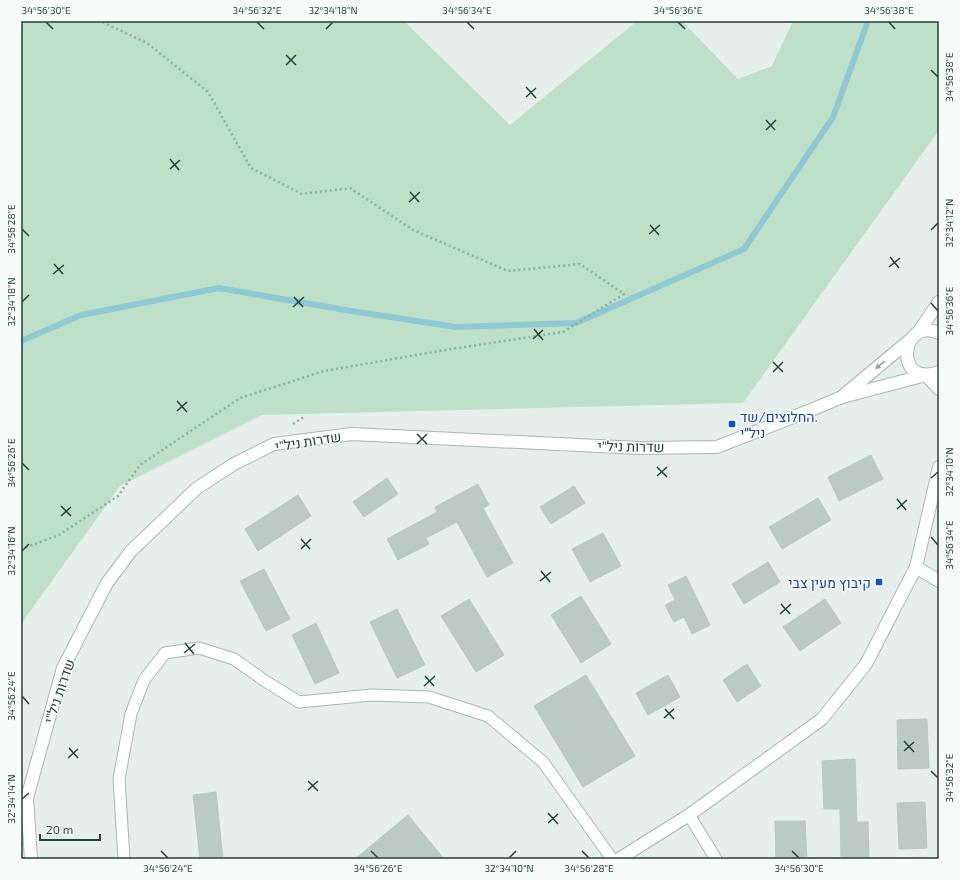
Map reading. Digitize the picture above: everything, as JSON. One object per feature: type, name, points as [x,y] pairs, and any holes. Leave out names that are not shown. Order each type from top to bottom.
[{"type":"street","name":"שדרות ניל\"י","points":[[842,397],[914,337],[939,302]]},
{"type":"street","points":[[939,333],[928,330],[914,337],[907,346],[906,353],[909,366],[926,375],[939,389]]},
{"type":"street","name":"שדרות ניל\"י","points":[[31,859],[27,798],[63,668],[107,583],[131,551],[198,488],[234,464],[274,444],[352,434],[639,448],[717,447],[842,397],[939,372]]},
{"type":"street","points":[[619,859],[689,815],[822,719],[866,664],[916,567],[939,467]]},
{"type":"street","points":[[916,567],[939,581]]},
{"type":"lane","points":[[124,859],[119,779],[132,714],[144,680],[165,653],[199,648],[234,659],[265,681],[299,702],[372,696],[429,697],[488,716],[543,762],[612,859]]},
{"type":"lane","points":[[689,815],[716,859]]},
{"type":"path","points":[[21,549],[59,535],[118,496],[140,465],[240,398],[324,371],[451,349],[563,332],[624,294],[580,264],[508,271],[413,230],[350,188],[302,194],[250,168],[208,92],[147,43],[100,21]]},
{"type":"green space","points":[[21,21],[404,21],[510,125],[637,21],[682,21],[738,79],[772,66],[793,21],[939,21],[939,130],[743,403],[262,415],[120,486],[21,624]]},
{"type":"building","points":[[871,455],[883,479],[839,501],[828,477]]},
{"type":"building","points":[[387,478],[398,494],[364,517],[353,502]]},
{"type":"building","points":[[478,484],[489,505],[483,508],[513,563],[487,577],[457,522],[426,538],[429,544],[398,560],[387,539],[437,512],[435,507]]},
{"type":"building","points":[[574,486],[585,503],[551,524],[540,507]]},
{"type":"building","points":[[298,495],[311,516],[258,551],[245,529]]},
{"type":"building","points":[[818,498],[831,520],[782,549],[769,527]]},
{"type":"building","points":[[603,533],[621,566],[590,582],[572,549]]},
{"type":"building","points":[[768,562],[780,582],[744,604],[732,584]]},
{"type":"building","points":[[264,569],[290,619],[266,631],[240,581]]},
{"type":"building","points":[[686,576],[710,625],[692,634],[684,617],[674,622],[665,605],[675,600],[668,585]]},
{"type":"building","points":[[581,596],[611,644],[581,663],[551,615]]},
{"type":"building","points":[[469,599],[504,655],[476,672],[441,616]]},
{"type":"building","points":[[825,599],[841,623],[800,651],[783,627]]},
{"type":"building","points":[[397,609],[425,665],[397,678],[370,622]]},
{"type":"building","points":[[316,623],[339,673],[315,684],[292,635]]},
{"type":"building","points":[[747,664],[761,686],[737,702],[723,680]]},
{"type":"building","points":[[586,675],[635,756],[583,787],[534,706]]},
{"type":"building","points":[[668,675],[680,697],[648,715],[636,693]]},
{"type":"building","points":[[927,719],[929,768],[898,769],[897,720]]},
{"type":"building","points":[[855,759],[857,822],[868,822],[869,859],[841,859],[840,809],[824,809],[822,761]]},
{"type":"building","points":[[216,792],[223,859],[200,859],[193,795]]},
{"type":"building","points":[[925,802],[927,848],[899,849],[897,803]]},
{"type":"building","points":[[408,815],[444,859],[355,859]]},
{"type":"building","points":[[775,821],[805,821],[807,859],[776,859]]},
{"type":"waterway","points":[[21,341],[81,315],[219,288],[351,311],[456,327],[576,323],[744,249],[833,117],[868,21]]},
{"type":"place","name":"החלוצים/שד. ניל״י","points":[[732,424]]},
{"type":"place","name":"קיבוץ מעין צבי","points":[[879,582]]}]
